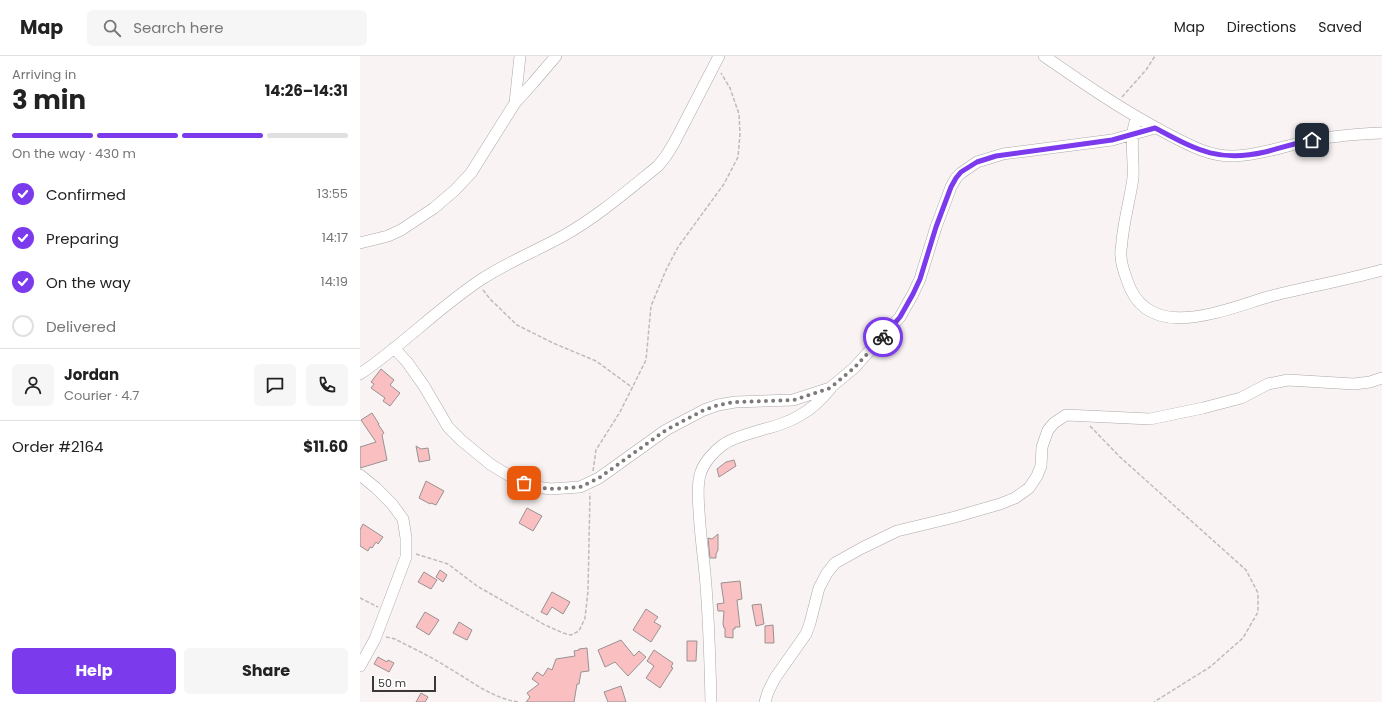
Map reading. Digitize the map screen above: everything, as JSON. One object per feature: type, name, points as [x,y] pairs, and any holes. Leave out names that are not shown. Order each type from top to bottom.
[{"type":"street","points":[[514,103],[520,56]]},
{"type":"street","points":[[360,243],[388,236],[400,230],[434,208],[455,190],[471,173],[514,103],[534,83],[556,56]]},
{"type":"street","points":[[1044,56],[1136,118],[1201,151],[1224,156],[1235,156],[1263,152],[1320,139],[1382,133]]},
{"type":"street","points":[[360,374],[477,282],[498,269],[563,236],[585,222],[658,166],[674,143],[717,59]]},
{"type":"street","points":[[1136,118],[1132,133],[1134,158],[1132,178],[1121,256],[1127,282],[1134,298],[1151,312],[1163,316],[1194,318],[1217,313],[1275,295],[1382,270]]},
{"type":"street","points":[[711,702],[708,614],[700,536],[698,496],[700,475],[703,466],[724,444],[746,435],[784,424],[798,417],[822,399],[830,388],[854,368],[900,317],[920,279],[936,227],[951,187],[961,172],[977,162],[1003,154],[1112,140],[1132,133],[1155,128]]},
{"type":"street","points":[[394,348],[407,362],[424,386],[448,427],[480,456],[501,472],[516,480],[531,486],[550,489],[580,487],[591,483],[666,430],[704,410],[718,405],[735,402],[794,400],[830,388]]},
{"type":"street","points":[[765,702],[775,678],[806,634],[819,588],[827,572],[836,563],[862,548],[897,531],[956,517],[1015,498],[1029,488],[1037,476],[1041,466],[1042,447],[1048,430],[1054,423],[1066,415],[1150,419],[1242,398],[1268,384],[1288,380],[1354,384],[1370,382],[1382,378]]},
{"type":"street","points":[[360,474],[392,504],[403,519],[406,538],[406,557],[375,639],[360,666]]},
{"type":"path","points":[[1115,104],[1146,70],[1155,56]]},
{"type":"path","points":[[406,557],[410,554],[416,554],[448,564],[477,586],[545,625],[571,635],[579,631],[585,618],[588,591],[589,518],[591,483],[596,450],[620,412],[646,360],[651,306],[666,270],[678,247],[724,184],[738,157],[740,134],[739,114],[730,88],[717,59]]},
{"type":"path","points":[[477,282],[490,299],[518,325],[553,343],[596,361],[633,388]]},
{"type":"path","points":[[1081,416],[1120,457],[1246,570],[1258,593],[1258,612],[1243,638],[1210,667],[1154,702]]},
{"type":"path","points":[[360,598],[385,611]]},
{"type":"path","points":[[375,639],[386,637],[395,639],[446,666],[481,689],[508,700],[518,702]]},
{"type":"building","points":[[381,369],[394,380],[390,385],[400,393],[390,406],[383,401],[385,398],[371,388],[374,384],[371,382]]},
{"type":"building","points":[[372,413],[384,433],[382,435],[387,460],[360,468],[360,447],[376,442],[361,420]]},
{"type":"building","points":[[416,446],[421,449],[428,448],[430,460],[419,462]]},
{"type":"building","points":[[734,460],[736,466],[719,477],[717,469],[726,462]]},
{"type":"building","points":[[426,481],[444,491],[436,505],[430,504],[419,498]]},
{"type":"building","points":[[527,508],[542,516],[533,531],[519,523]]},
{"type":"building","points":[[363,524],[383,537],[378,544],[376,542],[368,551],[360,546],[360,530]]},
{"type":"building","points":[[718,534],[718,550],[716,558],[710,558],[708,538],[712,539]]},
{"type":"building","points":[[440,570],[447,575],[443,582],[436,577]]},
{"type":"building","points":[[424,572],[437,580],[431,589],[418,582]]},
{"type":"building","points":[[740,581],[742,599],[737,600],[740,627],[735,627],[735,629],[733,629],[733,638],[725,637],[725,628],[723,624],[724,611],[718,611],[717,604],[724,603],[721,583]]},
{"type":"building","points":[[552,592],[570,602],[563,614],[552,607],[547,615],[541,612]]},
{"type":"building","points":[[761,604],[764,624],[756,626],[752,605]]},
{"type":"building","points":[[646,609],[658,617],[654,622],[661,626],[651,642],[633,630]]},
{"type":"building","points":[[425,612],[439,620],[429,635],[416,627]]},
{"type":"building","points":[[459,622],[472,630],[467,640],[453,633]]},
{"type":"building","points":[[773,625],[774,643],[765,643],[765,626]]},
{"type":"building","points":[[621,640],[634,656],[639,651],[646,657],[628,676],[615,662],[605,667],[598,650]]},
{"type":"building","points":[[687,641],[697,641],[696,661],[687,661]]},
{"type":"building","points":[[587,648],[589,671],[581,672],[574,702],[526,702],[530,697],[527,693],[539,684],[532,679],[537,672],[543,676],[548,668],[552,670],[556,659],[575,656],[574,651]]},
{"type":"building","points":[[654,650],[673,663],[671,667],[673,668],[660,688],[646,678],[654,666],[647,661]]},
{"type":"building","points":[[378,657],[387,662],[388,660],[394,663],[389,672],[374,664]]},
{"type":"building","points":[[621,686],[626,702],[608,702],[604,692]]},
{"type":"building","points":[[421,693],[428,697],[425,702],[416,702]]},
{"type":"way so far","points":[[524,483],[531,486],[550,489],[580,487],[599,478],[666,430],[704,410],[718,405],[735,402],[758,400],[794,400],[830,388],[854,368],[883,337]]},
{"type":"route","points":[[883,337],[900,317],[920,279],[923,265],[951,187],[961,172],[977,162],[1003,154],[1112,140],[1132,133],[1155,128],[1201,151],[1224,156],[1263,152],[1312,140]]}]
